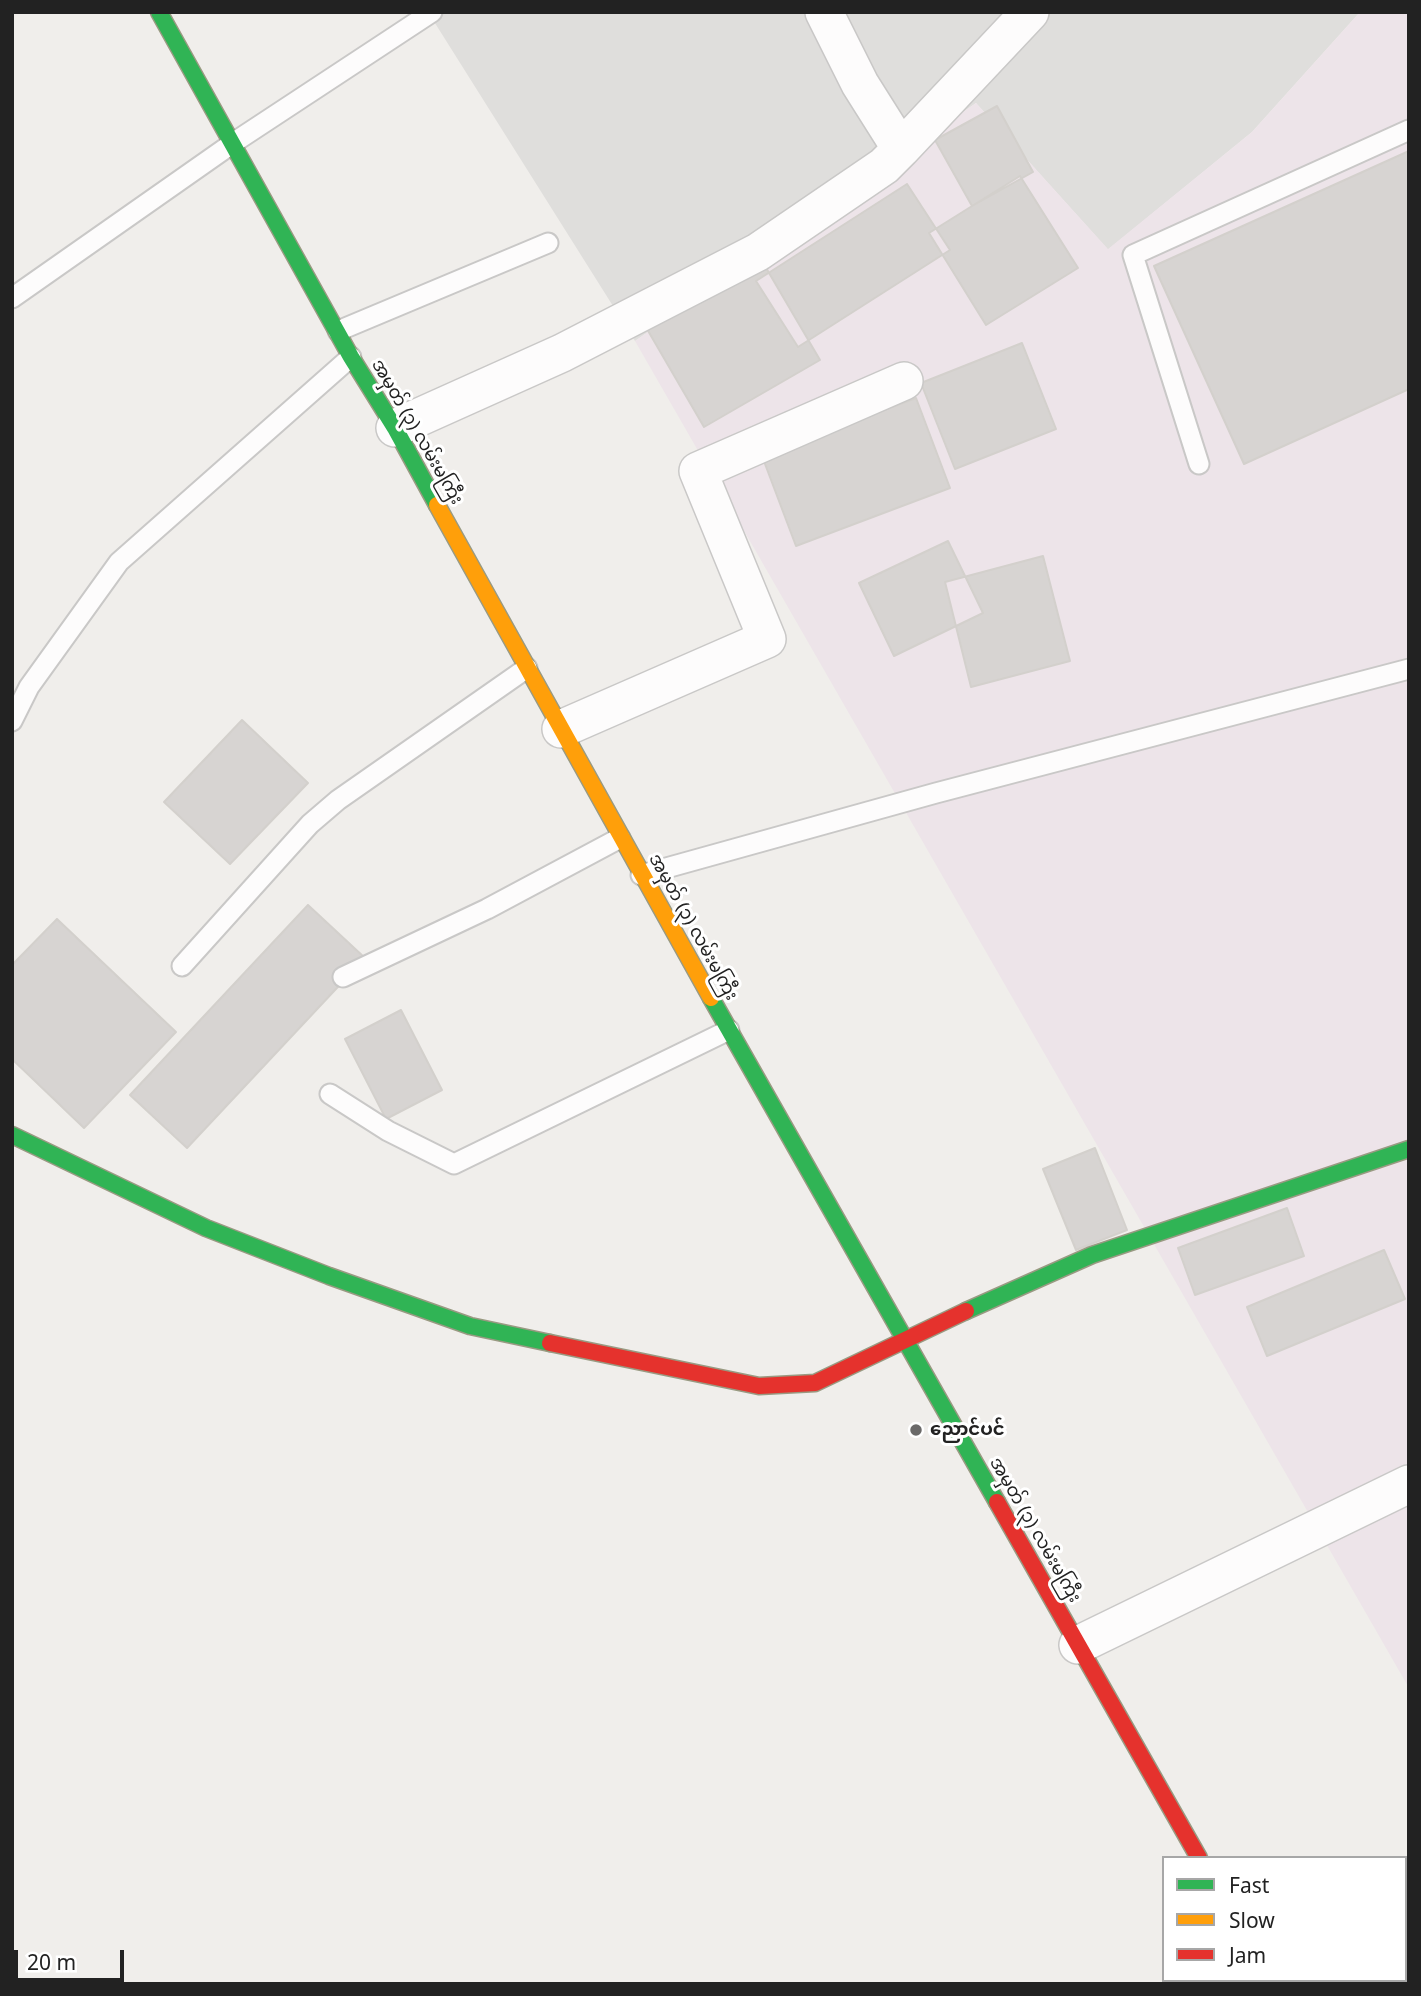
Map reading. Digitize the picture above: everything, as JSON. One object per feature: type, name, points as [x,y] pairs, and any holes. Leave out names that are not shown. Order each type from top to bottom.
[{"type":"main road","name":"အမှတ် (၃) လမ်းမကြီး","points":[[159,12],[351,357],[395,428],[620,838],[1198,1856]]},
{"type":"main road","points":[[12,1135],[218,1233],[470,1326],[759,1386],[815,1383],[904,1339],[1092,1255],[1409,1149]]},
{"type":"street","points":[[824,12],[860,84],[901,149]]},
{"type":"street","points":[[395,428],[562,353],[758,252],[884,166],[1030,12]]},
{"type":"street","points":[[561,729],[766,639],[698,471],[904,381]]},
{"type":"street","points":[[1078,1645],[1409,1484]]},
{"type":"lane","points":[[12,298],[233,143],[432,12]]},
{"type":"lane","points":[[1199,464],[1133,255],[1409,130]]},
{"type":"lane","points":[[338,331],[548,243]]},
{"type":"lane","points":[[12,721],[29,687],[119,562],[351,357]]},
{"type":"lane","points":[[182,966],[310,824],[338,800],[527,668]]},
{"type":"lane","points":[[641,875],[1409,669]]},
{"type":"lane","points":[[344,977],[487,909],[620,838]]},
{"type":"lane","points":[[330,1094],[388,1130],[454,1164],[729,1030]]},
{"type":"shaded area","points":[[428,12],[1360,12],[1252,132],[1108,250],[976,103],[635,341]]},
{"type":"shaded area","points":[[1360,12],[1409,12],[1409,1688],[635,341],[976,103],[1108,249],[1252,132]]},
{"type":"building","points":[[997,106],[1033,172],[972,206],[935,140]]},
{"type":"building","points":[[1409,151],[1409,389],[1244,464],[1154,266]]},
{"type":"building","points":[[1020,176],[1078,268],[986,325],[929,233]]},
{"type":"building","points":[[907,184],[950,250],[798,347],[756,281]]},
{"type":"building","points":[[762,261],[820,360],[704,427],[647,329]]},
{"type":"building","points":[[1022,343],[1056,429],[955,469],[921,383]]},
{"type":"building","points":[[916,398],[950,488],[796,546],[762,456]]},
{"type":"building","points":[[948,541],[983,613],[894,656],[859,583]]},
{"type":"building","points":[[1043,556],[1070,661],[971,687],[945,582]]},
{"type":"building","points":[[242,720],[308,783],[230,864],[164,802]]},
{"type":"building","points":[[308,905],[365,958],[187,1148],[130,1095]]},
{"type":"building","points":[[57,919],[176,1032],[84,1128],[12,1059],[12,965]]},
{"type":"building","points":[[401,1010],[442,1090],[386,1119],[345,1039]]},
{"type":"building","points":[[1095,1148],[1127,1230],[1076,1250],[1043,1169]]},
{"type":"building","points":[[1287,1208],[1304,1256],[1195,1295],[1178,1248]]},
{"type":"building","points":[[1384,1250],[1405,1299],[1267,1356],[1247,1307]]},
{"type":"traffic: fast","points":[[159,12],[351,357],[395,428],[437,505]]},
{"type":"traffic: fast","points":[[711,998],[997,1502]]},
{"type":"traffic: fast","points":[[12,1135],[206,1228],[329,1276],[470,1326],[550,1343]]},
{"type":"traffic: fast","points":[[966,1311],[1092,1255],[1409,1149]]},
{"type":"traffic: slow","points":[[437,505],[711,998]]},
{"type":"traffic: jam","points":[[550,1343],[759,1386],[815,1383],[966,1311]]},
{"type":"traffic: jam","points":[[997,1502],[1198,1856]]},
{"type":"place","name":"ညောင်ပင်","points":[[916,1430]]}]
